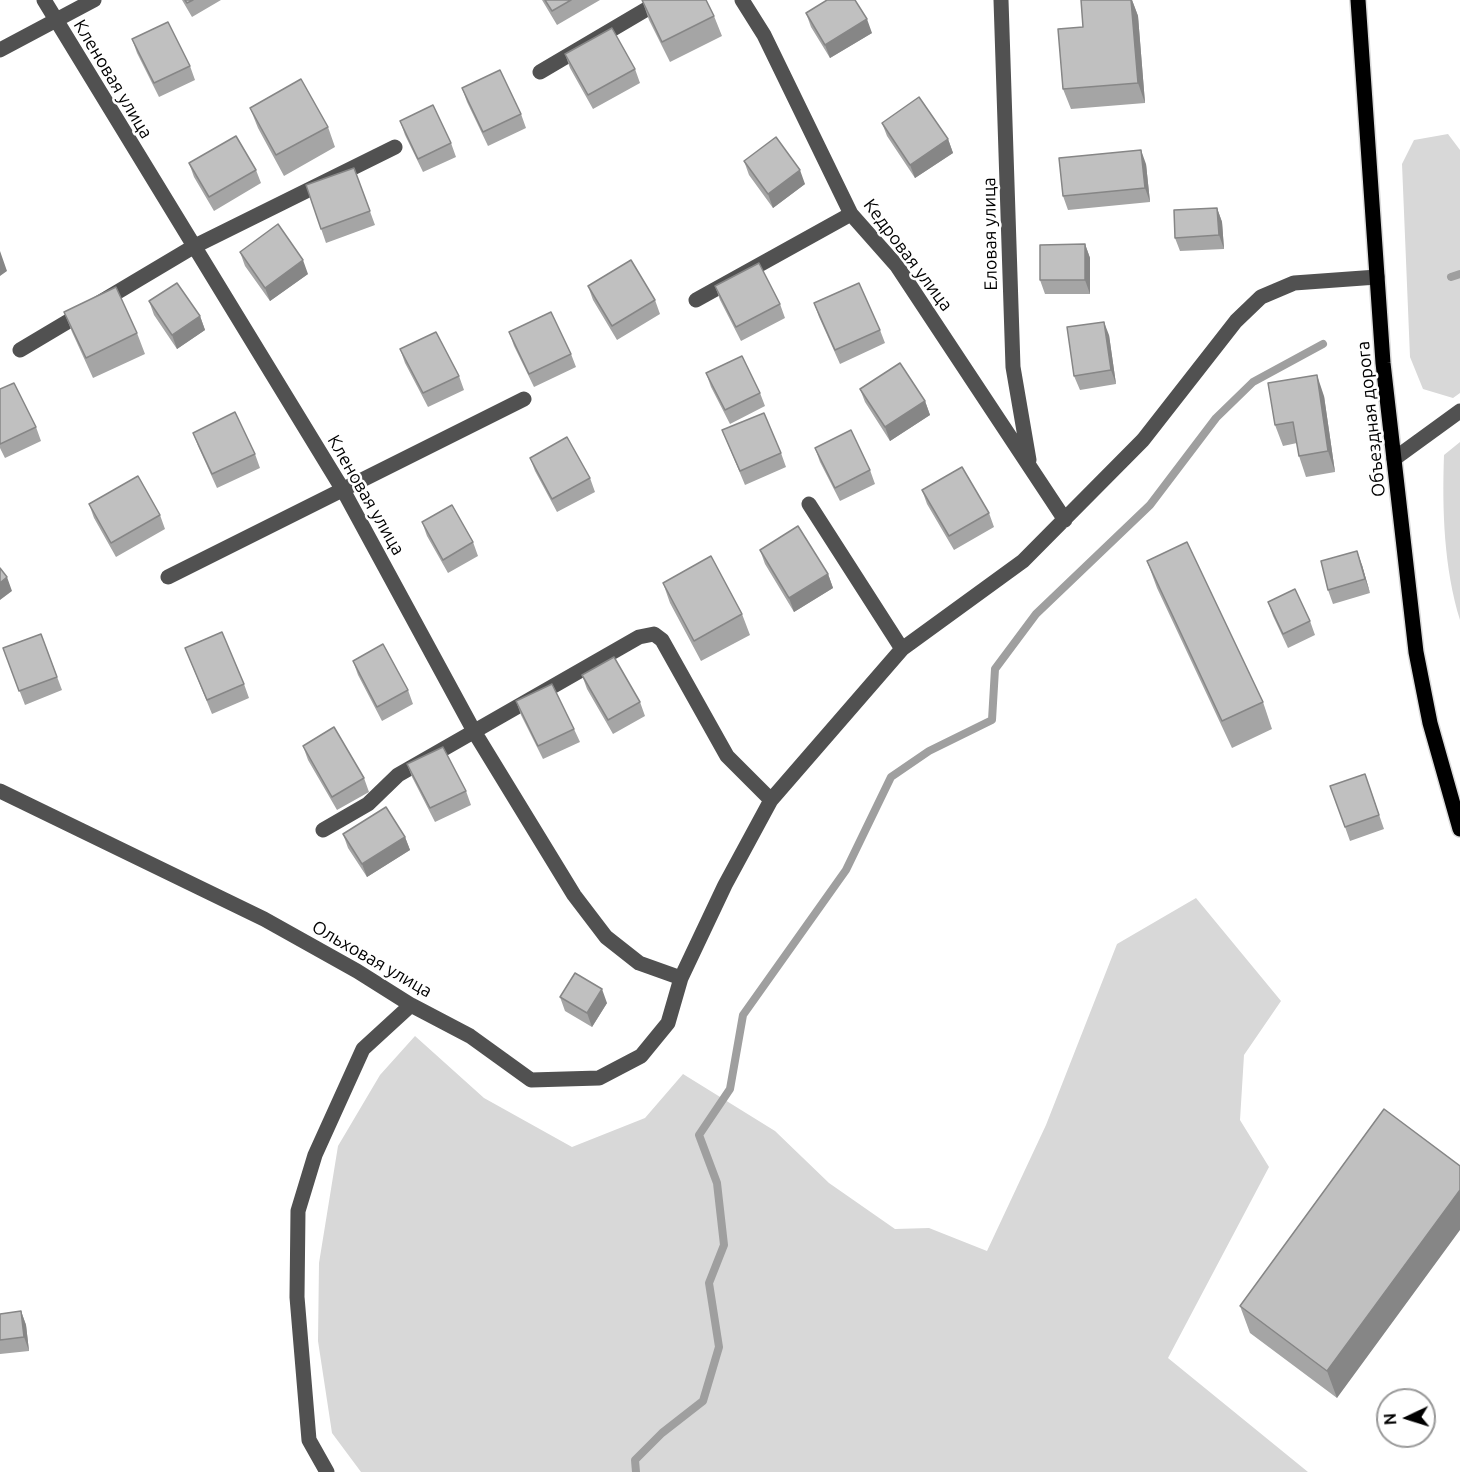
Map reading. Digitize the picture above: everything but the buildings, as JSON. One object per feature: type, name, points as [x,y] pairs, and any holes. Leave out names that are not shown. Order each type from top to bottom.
[{"type":"main road","name":"Объездная дорога","points":[[1358,0],[1377,277],[1394,459],[1416,652],[1430,723],[1460,829]]},
{"type":"street","name":"Кленовая улица","points":[[44,0],[343,490],[475,733],[574,895],[606,937],[639,963],[681,978]]},
{"type":"street","points":[[0,51],[94,0]]},
{"type":"street","points":[[540,72],[662,0]]},
{"type":"street","name":"Кедровая улица","points":[[742,0],[764,35],[851,214],[897,266],[1065,520]]},
{"type":"street","name":"Еловая улица","points":[[1001,0],[1013,367],[1030,466]]},
{"type":"street","points":[[20,350],[193,247],[395,147]]},
{"type":"street","points":[[696,300],[851,214]]},
{"type":"street","name":"Ольховая улица","points":[[1,793],[264,919],[357,971],[411,1005],[470,1036],[531,1080],[599,1078],[641,1056],[668,1023],[681,978],[724,885],[771,800],[902,649],[1023,561],[1065,520],[1143,440],[1236,321],[1261,297],[1294,283],[1377,277]]},
{"type":"street","points":[[168,577],[524,399]]},
{"type":"street","points":[[1394,459],[1460,411]]},
{"type":"street","points":[[808,504],[902,649]]},
{"type":"street","points":[[323,830],[368,804],[398,775],[475,733],[639,637],[654,634],[662,640],[727,756],[771,800]]},
{"type":"street","points":[[327,1472],[309,1440],[297,1297],[298,1210],[315,1155],[363,1049],[411,1005]]},
{"type":"shaded area","points":[[1448,134],[1460,150],[1460,393],[1453,398],[1423,389],[1410,357],[1402,164],[1414,140]]},
{"type":"shaded area","points":[[1460,442],[1460,620],[1447,559],[1443,497],[1444,455]]},
{"type":"shaded area","points":[[1196,898],[1281,1001],[1244,1055],[1240,1120],[1269,1167],[1168,1358],[1308,1472],[361,1472],[332,1433],[318,1341],[319,1263],[338,1146],[380,1075],[415,1036],[484,1098],[572,1147],[645,1118],[683,1074],[775,1131],[829,1183],[895,1229],[929,1228],[987,1251],[1046,1125],[1117,944]]},
{"type":"waterway","points":[[1451,277],[1460,274]]},
{"type":"waterway","points":[[636,1472],[635,1460],[662,1433],[703,1401],[719,1347],[709,1283],[724,1245],[717,1183],[699,1135],[730,1089],[743,1015],[846,870],[891,777],[929,751],[992,720],[995,669],[1036,614],[1150,505],[1216,418],[1253,382],[1323,344]]}]
